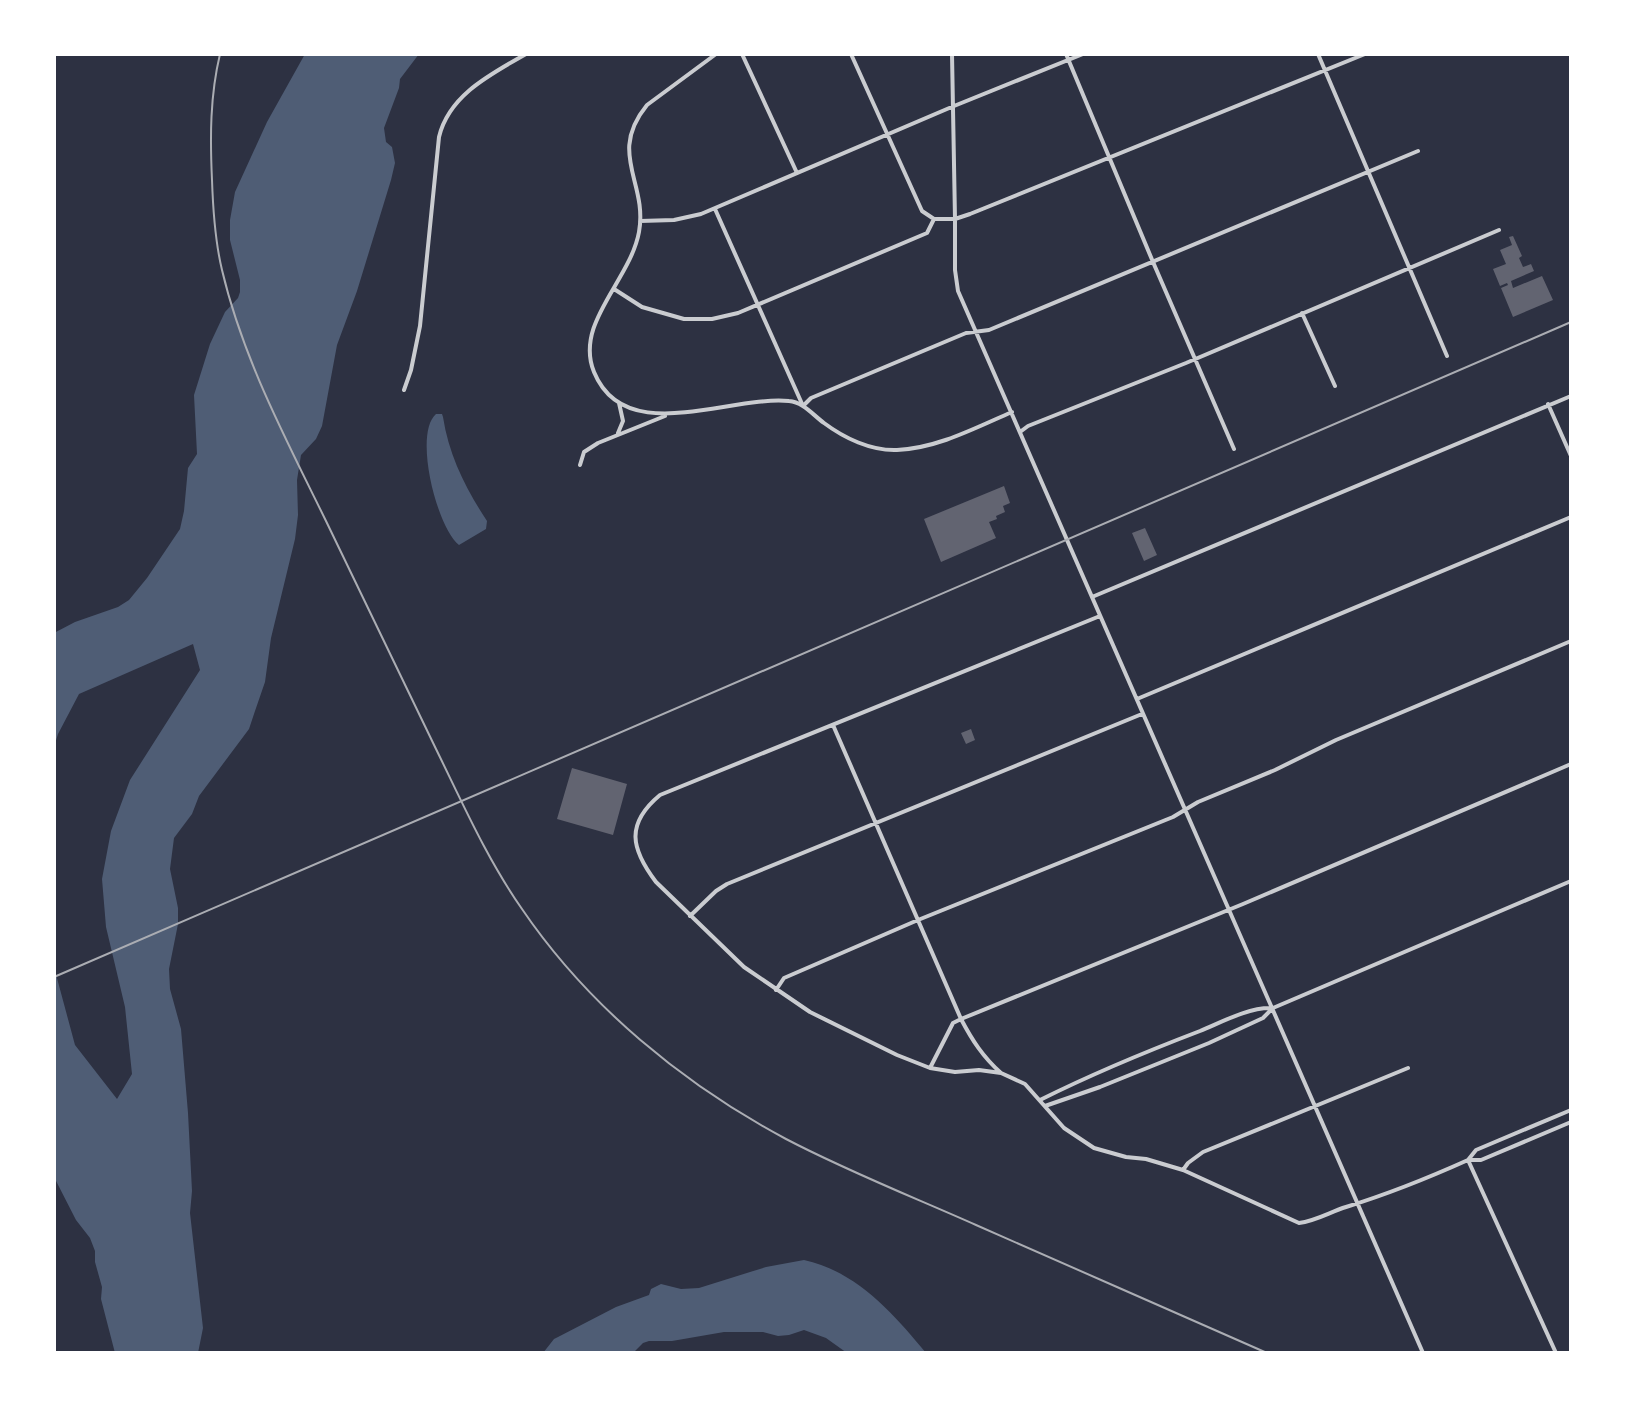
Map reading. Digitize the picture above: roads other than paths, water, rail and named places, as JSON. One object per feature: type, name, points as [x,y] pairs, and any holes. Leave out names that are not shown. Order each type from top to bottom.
[{"type":"street","points":[[404,390],[420,326],[439,137],[444,121],[455,104],[478,83],[526,54]]},
{"type":"street","points":[[716,54],[647,105],[632,127],[628,152],[640,221],[631,258],[591,332],[590,357],[601,385],[619,403],[645,414],[792,401],[860,443],[896,450],[935,443],[1012,412]]},
{"type":"street","points":[[742,54],[797,173]]},
{"type":"street","points":[[851,54],[922,211],[934,219],[955,219],[1365,54]]},
{"type":"street","points":[[952,54],[955,270],[958,291],[1423,1353]]},
{"type":"street","points":[[640,221],[688,218],[715,209],[1068,57],[1083,54]]},
{"type":"street","points":[[1318,54],[1447,356]]},
{"type":"street","points":[[1068,57],[1234,449]]},
{"type":"street","points":[[803,406],[811,398],[966,333],[989,330],[1418,151]]},
{"type":"street","points":[[715,209],[803,406]]},
{"type":"street","points":[[614,289],[642,307],[684,319],[712,319],[759,305],[927,233],[934,219]]},
{"type":"street","points":[[1020,432],[1028,426],[1499,230]]},
{"type":"street","points":[[1302,313],[1335,386]]},
{"type":"street","points":[[1092,597],[1571,396]]},
{"type":"street","points":[[617,435],[623,421],[619,403]]},
{"type":"street","points":[[1548,404],[1571,456]]},
{"type":"street","points":[[580,465],[584,452],[598,443],[670,413]]},
{"type":"street","points":[[1137,699],[1571,517]]},
{"type":"street","points":[[1001,1073],[930,1068],[851,1033],[776,990],[744,967],[656,882],[637,852],[637,826],[647,806],[660,795],[1100,616]]},
{"type":"street","points":[[776,990],[784,978],[1186,810],[1336,740],[1571,641]]},
{"type":"street","points":[[690,916],[727,884],[1143,713]]},
{"type":"street","points":[[833,725],[974,1043],[1001,1073],[1025,1084],[1064,1128],[1094,1148],[1183,1170],[1299,1223],[1310,1222],[1468,1160],[1481,1160],[1571,1121],[1569,1110],[1476,1150],[1468,1160]]},
{"type":"street","points":[[930,1068],[953,1023],[961,1019],[1230,910],[1571,764]]},
{"type":"street","points":[[1045,1106],[1209,1043],[1263,1018],[1273,1008],[1571,881]]},
{"type":"street","points":[[1040,1100],[1092,1074],[1205,1029],[1259,1008],[1273,1008]]},
{"type":"street","points":[[1183,1170],[1203,1152],[1408,1068]]},
{"type":"street","points":[[1468,1160],[1556,1353]]},
{"type":"water","points":[[305,54],[419,54],[400,79],[384,128],[395,163],[391,180],[337,345],[322,426],[316,439],[301,455],[295,539],[271,638],[265,682],[249,729],[199,796],[192,814],[174,838],[170,869],[178,924],[169,969],[170,989],[181,1029],[188,1113],[192,1191],[190,1213],[203,1328],[198,1353],[115,1353],[101,1299],[102,1287],[95,1251],[54,1177],[54,967],[75,1045],[117,1099],[132,1074],[125,1007],[106,927],[102,879],[111,831],[130,780],[200,670],[193,644],[79,694],[54,747],[54,633],[129,600],[180,529],[188,468],[197,454],[194,395],[210,344],[225,312],[240,292],[230,240],[235,192],[267,122]]},
{"type":"water","points":[[436,414],[442,414],[459,472],[487,521],[486,529],[459,545],[443,520],[427,460],[429,425]]},
{"type":"water","points":[[804,1260],[857,1284],[887,1309],[926,1353],[847,1353],[826,1338],[804,1330],[778,1336],[763,1332],[724,1332],[672,1341],[649,1341],[633,1353],[543,1353],[554,1339],[616,1307],[649,1295],[651,1289],[661,1284],[681,1289],[699,1288],[766,1267]]},
{"type":"railway","points":[[220,54],[212,117],[214,214],[222,270],[241,335],[281,429],[476,831],[509,890],[548,944],[607,1010],[640,1040],[711,1094],[786,1139],[856,1173],[1267,1353]]},
{"type":"railway","points":[[54,977],[1571,322]]}]
